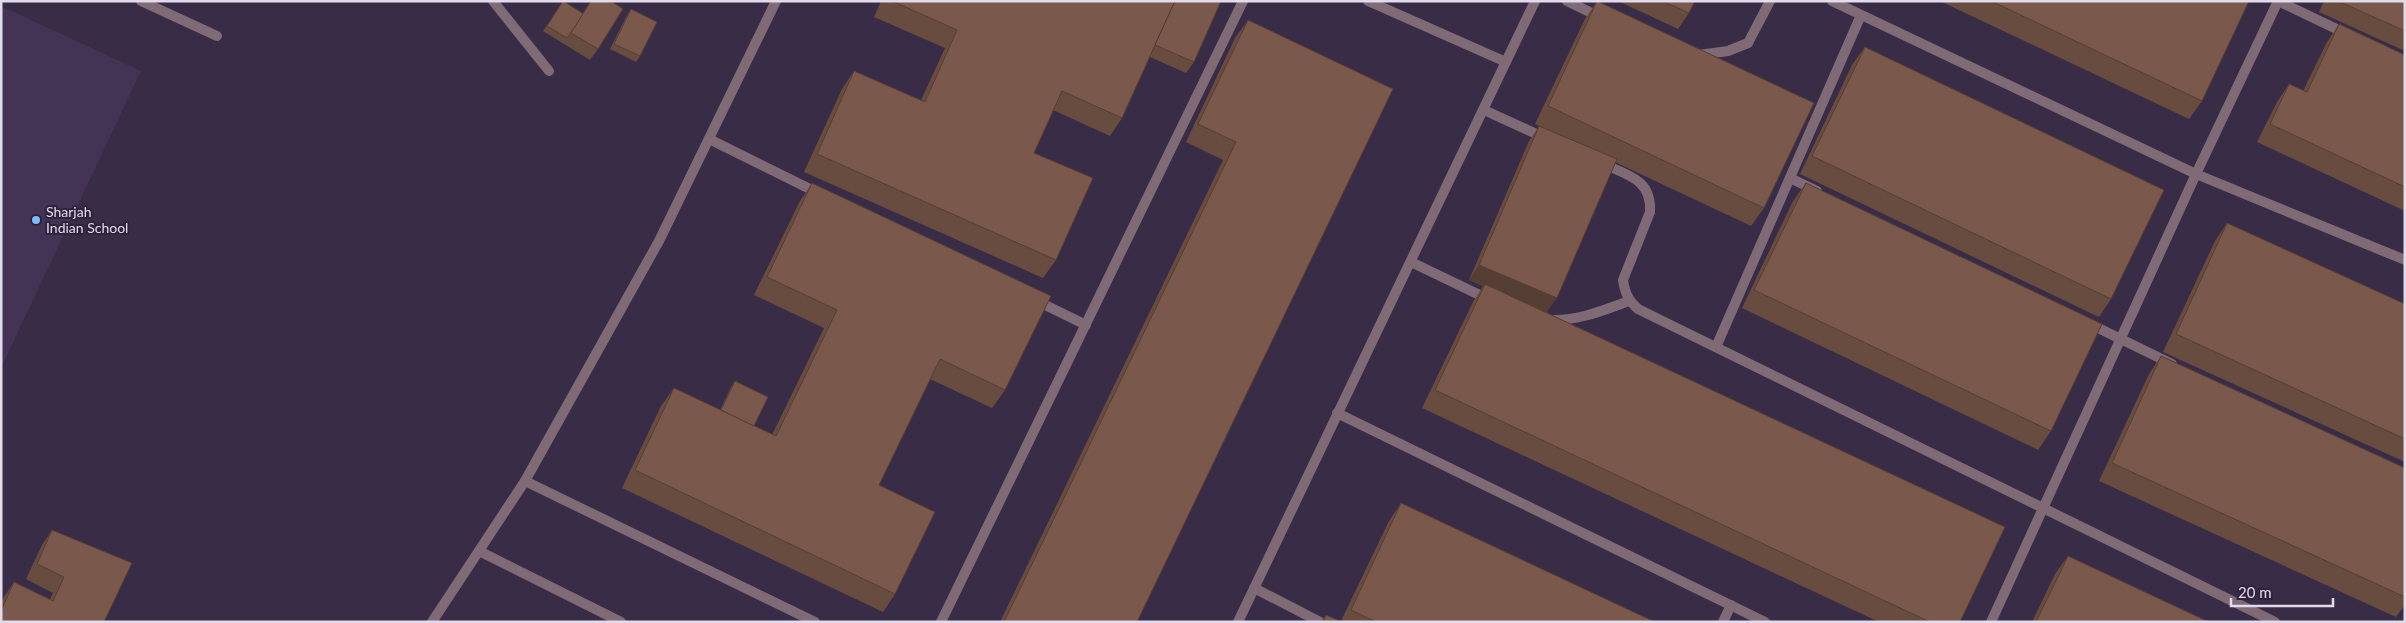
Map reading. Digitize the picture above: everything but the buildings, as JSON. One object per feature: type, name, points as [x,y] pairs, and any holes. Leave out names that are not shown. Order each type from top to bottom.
[{"type":"street","points":[[141,1],[217,36]]},
{"type":"street","points":[[493,1],[549,71]]},
{"type":"street","points":[[432,622],[525,481],[659,241],[776,1]]},
{"type":"street","points":[[941,622],[1243,1]]},
{"type":"street","points":[[1368,1],[1506,62]]},
{"type":"street","points":[[1238,622],[1535,1]]},
{"type":"street","points":[[1567,1],[1610,21]]},
{"type":"street","points":[[1689,54],[1709,55],[1728,51],[1748,43],[1770,1]]},
{"type":"street","points":[[1832,1],[2196,174],[2405,260]]},
{"type":"street","points":[[1991,622],[2044,510],[2196,174],[2278,1],[2360,39]]},
{"type":"street","points":[[1716,348],[1861,15]]},
{"type":"street","points":[[1484,110],[1555,143]]},
{"type":"street","points":[[709,139],[831,200]]},
{"type":"street","points":[[1591,159],[1636,179],[1645,187],[1651,199],[1650,212],[1623,280],[1624,291],[1629,301],[1638,309],[2275,622]]},
{"type":"street","points":[[1790,178],[1826,195]]},
{"type":"street","points":[[1411,262],[1499,304]]},
{"type":"street","points":[[1024,295],[1086,325]]},
{"type":"street","points":[[1544,319],[1572,319],[1629,301]]},
{"type":"street","points":[[2076,317],[2182,369]]},
{"type":"street","points":[[1337,413],[1765,622]]},
{"type":"street","points":[[525,481],[815,622]]},
{"type":"street","points":[[479,551],[620,622]]},
{"type":"street","points":[[1254,588],[1320,622]]},
{"type":"street","points":[[1723,622],[1731,605]]},
{"type":"shaded area","name":"Sharjah Indian School","points":[[1,6],[141,71],[1,368]]},
{"type":"place","name":"Sharjah Indian School","points":[[36,220]]}]
